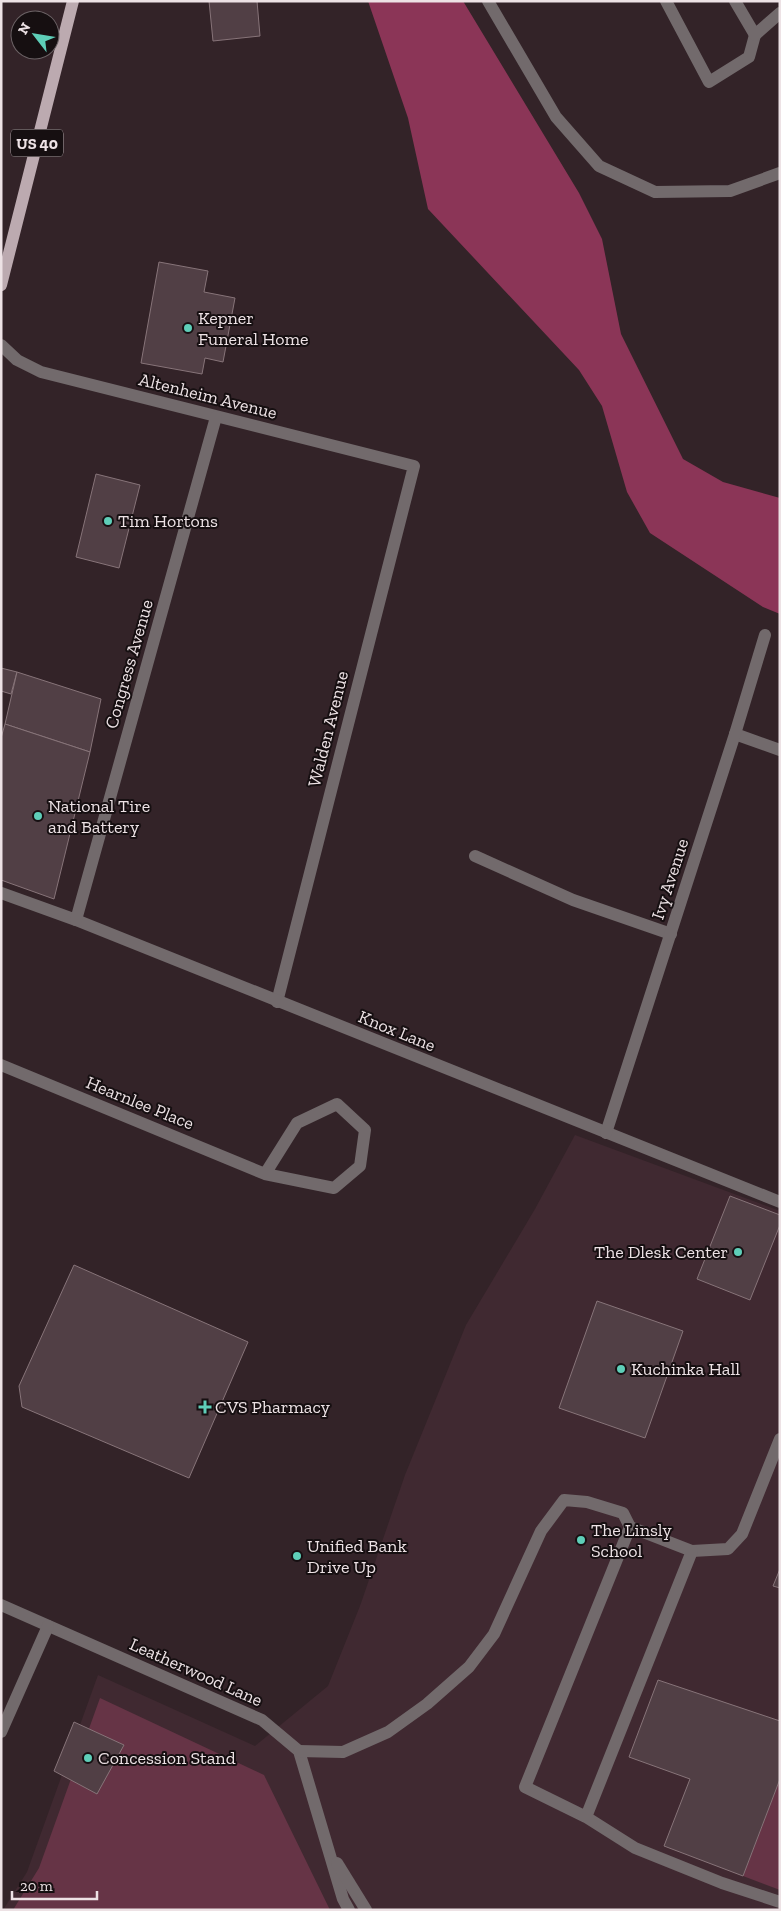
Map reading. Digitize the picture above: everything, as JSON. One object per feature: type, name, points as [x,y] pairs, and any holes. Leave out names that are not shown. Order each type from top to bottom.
[{"type":"main road","name":"US 40","points":[[1,285],[73,1]]},
{"type":"street","points":[[488,1],[556,117],[599,166],[655,192],[730,191],[780,173]]},
{"type":"street","points":[[666,1],[709,82],[749,57],[756,36],[780,13]]},
{"type":"street","points":[[735,1],[756,36]]},
{"type":"street","name":"Altenheim Avenue","points":[[1,345],[17,360],[41,372],[414,466]]},
{"type":"street","name":"Congress Avenue","points":[[76,920],[216,417]]},
{"type":"street","name":"Walden Avenue","points":[[277,1002],[414,466]]},
{"type":"street","name":"Ivy Avenue","points":[[606,1133],[735,734],[765,635]]},
{"type":"street","points":[[735,734],[780,750]]},
{"type":"street","points":[[475,856],[573,900],[671,934]]},
{"type":"street","name":"Knox Lane","points":[[1,893],[76,920],[780,1202]]},
{"type":"street","name":"Hearnlee Place","points":[[1,1066],[265,1174],[334,1188],[360,1166],[365,1130],[337,1104],[297,1124],[265,1174]]},
{"type":"street","points":[[349,1910],[343,1899],[299,1751],[343,1752],[388,1732],[427,1704],[469,1667],[494,1634],[541,1531],[564,1500],[587,1502],[623,1513],[630,1527],[692,1551],[728,1549],[742,1534],[780,1439]]},
{"type":"street","points":[[630,1527],[525,1787],[586,1816],[635,1848],[722,1883],[780,1902]]},
{"type":"street","points":[[586,1816],[692,1551]]},
{"type":"street","name":"Leatherwood Lane","points":[[1,1605],[262,1720],[299,1751]]},
{"type":"street","points":[[1,1732],[48,1626]]},
{"type":"street","points":[[328,1850],[366,1910]]},
{"type":"shaded area","points":[[368,1],[463,1],[579,193],[602,239],[621,334],[683,459],[723,482],[780,498],[780,614],[763,607],[650,533],[627,492],[602,406],[579,370],[428,209],[408,118]]},
{"type":"shaded area","name":"The Linsly School","points":[[575,1135],[780,1211],[780,1910],[3,1910],[27,1872],[98,1675],[255,1746],[328,1686],[360,1606],[405,1475],[466,1325],[535,1209]]},
{"type":"shaded area","points":[[100,1698],[264,1775],[330,1910],[13,1910],[39,1868]]},
{"type":"shaded area","points":[[780,1779],[780,1890],[743,1876]]},
{"type":"building","points":[[209,1],[257,1],[260,36],[213,41]]},
{"type":"building","name":"Kepner Funeral Home","points":[[159,262],[208,271],[204,292],[235,298],[223,362],[205,358],[202,374],[141,363]]},
{"type":"building","name":"Tim Hortons","points":[[96,474],[140,485],[119,568],[76,557]]},
{"type":"building","points":[[1,668],[17,672],[11,694],[1,691]]},
{"type":"building","points":[[17,672],[101,699],[90,752],[5,724]]},
{"type":"building","name":"National Tire and Battery","points":[[5,724],[90,752],[54,899],[1,880],[1,738]]},
{"type":"building","name":"The Dlesk Center","points":[[730,1196],[780,1215],[780,1225],[750,1300],[697,1279]]},
{"type":"building","name":"CVS Pharmacy","points":[[74,1265],[248,1342],[189,1478],[22,1407],[19,1386]]},
{"type":"building","name":"Kuchinka Hall","points":[[597,1301],[683,1331],[645,1438],[559,1408]]},
{"type":"building","points":[[780,1569],[780,1588],[773,1586]]},
{"type":"building","points":[[658,1680],[780,1721],[780,1779],[743,1876],[664,1846],[690,1779],[629,1757]]},
{"type":"building","name":"Concession Stand","points":[[74,1722],[124,1745],[97,1794],[54,1771]]},
{"type":"place","name":"Kepner Funeral Home","points":[[188,328]]},
{"type":"place","name":"Tim Hortons","points":[[108,521]]},
{"type":"place","name":"National Tire and Battery","points":[[38,816]]},
{"type":"place","name":"The Dlesk Center","points":[[738,1252]]},
{"type":"place","name":"Kuchinka Hall","points":[[621,1369]]},
{"type":"place","name":"CVS Pharmacy","points":[[205,1407]]},
{"type":"place","name":"The Linsly School","points":[[581,1540]]},
{"type":"place","name":"Unified Bank Drive Up","points":[[297,1556]]},
{"type":"place","name":"Concession Stand","points":[[88,1758]]}]
